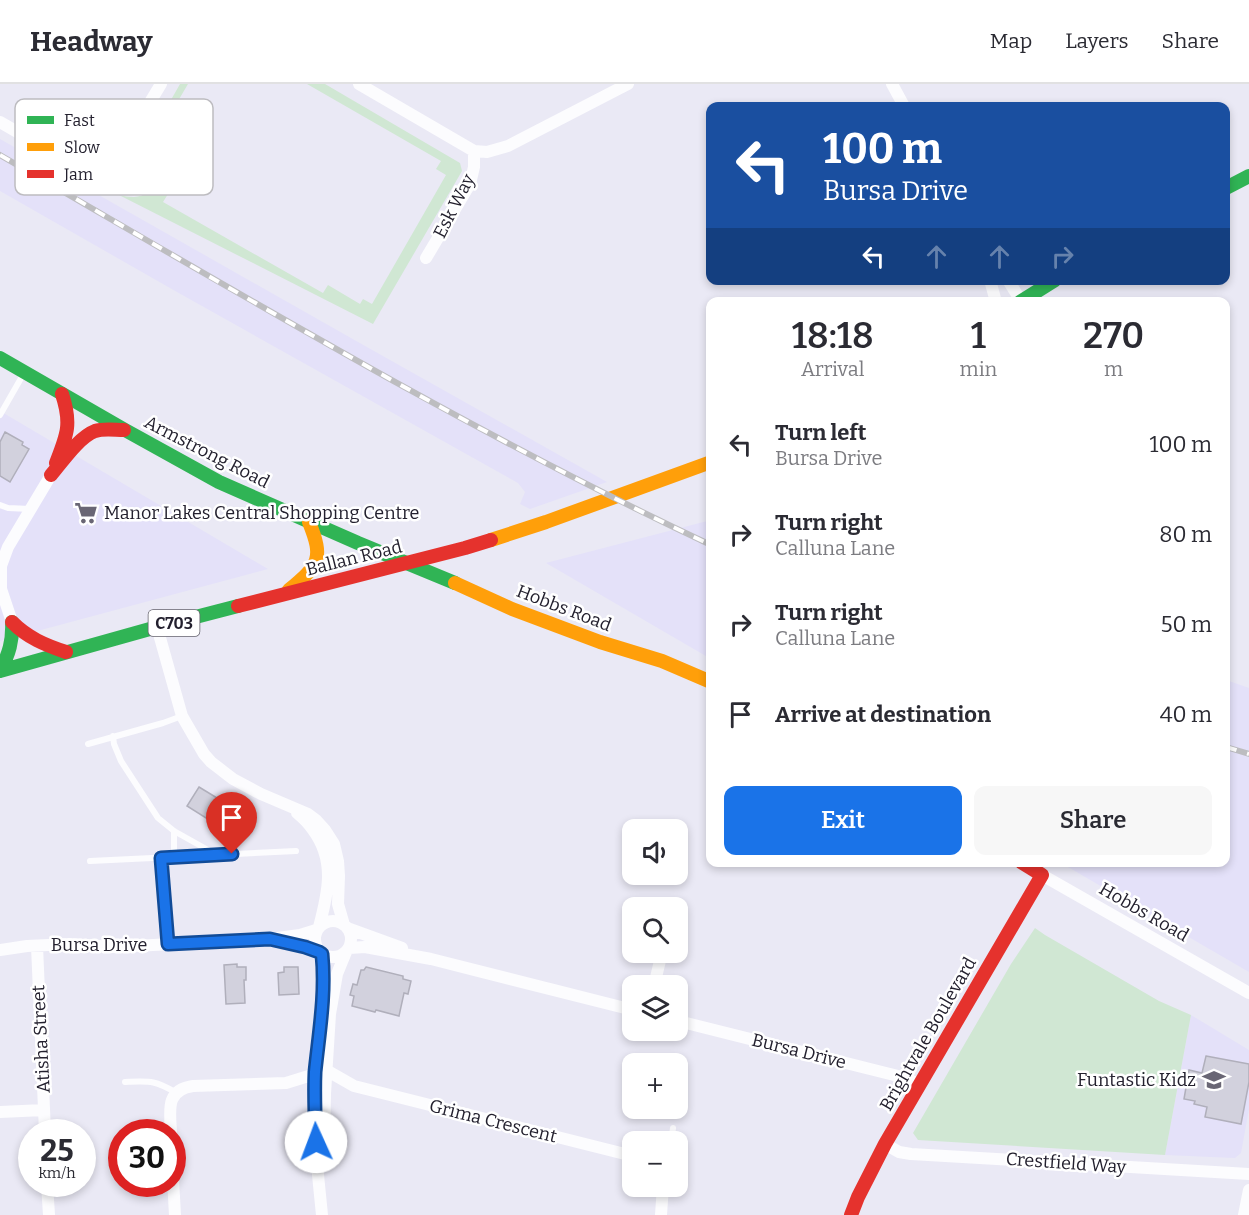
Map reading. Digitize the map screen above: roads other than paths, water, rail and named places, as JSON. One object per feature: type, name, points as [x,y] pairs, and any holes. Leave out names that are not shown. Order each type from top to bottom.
[{"type":"street","points":[[152,99],[161,84]]},
{"type":"street","points":[[359,84],[474,151],[487,152],[508,146],[628,84]]},
{"type":"street","points":[[892,84],[902,102]]},
{"type":"street","points":[[0,122],[15,131]]},
{"type":"street","name":"Esk Way","points":[[426,258],[470,184],[474,167],[474,151]]},
{"type":"street","points":[[1230,186],[1249,176]]},
{"type":"street","points":[[1027,297],[1047,285]]},
{"type":"street","name":"Armstrong Road","points":[[0,358],[219,482],[407,563]]},
{"type":"street","points":[[51,476],[64,443],[68,424],[62,393]]},
{"type":"street","points":[[0,671],[9,654],[13,638],[12,622],[1,589],[1,566],[8,547],[51,476],[82,440],[89,434],[102,429],[125,430]]},
{"type":"street","name":"Ballan Road","points":[[0,671],[157,627],[465,548],[546,522],[706,464]]},
{"type":"street","points":[[282,595],[310,572],[315,564],[317,540],[309,522]]},
{"type":"street","name":"Hobbs Road","points":[[407,563],[555,625],[662,661],[706,680]]},
{"type":"street","points":[[12,622],[23,634],[39,643],[66,652]]},
{"type":"street","points":[[157,627],[182,716],[204,754],[221,771],[244,786],[309,814],[325,830],[334,844],[338,861],[338,904],[351,940],[333,991],[321,1072]]},
{"type":"street","points":[[294,809],[313,830],[326,855],[329,884],[314,939],[316,948],[326,957],[337,958],[347,950],[365,947],[431,959],[622,1007]]},
{"type":"street","name":"Hobbs Road","points":[[1029,867],[1249,993]]},
{"type":"street","name":"Brightvale Boulevard","points":[[851,1215],[885,1144],[1042,875]]},
{"type":"street","points":[[318,929],[323,923],[334,921],[431,959]]},
{"type":"street","name":"Bursa Drive","points":[[0,950],[69,944],[114,947],[270,939],[300,935],[318,929]]},
{"type":"street","name":"Bursa Drive","points":[[270,939],[320,953]]},
{"type":"street","name":"Atisha Street","points":[[37,946],[44,1119]]},
{"type":"street","points":[[320,953],[324,974],[320,1094],[321,1211]]},
{"type":"street","name":"Bursa Drive","points":[[688,1023],[909,1078],[919,1084]]},
{"type":"street","points":[[171,1119],[171,1101],[186,1087],[286,1083],[321,1072]]},
{"type":"street","name":"Grima Crescent","points":[[321,1072],[354,1086],[622,1153]]},
{"type":"street","points":[[286,1083],[320,1094]]},
{"type":"street","name":"Grima Crescent","points":[[320,1094],[354,1086]]},
{"type":"street","points":[[0,1112],[44,1110]]},
{"type":"street","name":"Crestfield Way","points":[[885,1144],[899,1152],[911,1154],[1249,1174]]},
{"type":"street","points":[[1244,1215],[1249,1190]]},
{"type":"street","points":[[48,1197],[49,1215]]},
{"type":"street","points":[[174,1197],[175,1215]]},
{"type":"street","points":[[661,1215],[662,1197]]},
{"type":"lane","points":[[0,415],[25,372]]},
{"type":"lane","points":[[0,505],[8,508],[31,509]]},
{"type":"lane","points":[[88,744],[182,716]]},
{"type":"lane","points":[[113,736],[121,761],[158,818],[174,831],[208,850],[210,855]]},
{"type":"lane","points":[[174,831],[174,857]]},
{"type":"lane","points":[[90,861],[296,851]]},
{"type":"lane","points":[[161,858],[168,944]]},
{"type":"lane","points":[[125,1082],[151,1081],[162,1084],[177,1093]]},
{"type":"railway","points":[[0,155],[15,164]]},
{"type":"railway","points":[[69,195],[440,407],[529,455],[706,543]]},
{"type":"railway","points":[[1230,748],[1249,754]]},
{"type":"place","name":"Manor Lakes Central Shopping Centre","points":[[86,513]]},
{"type":"place","name":"Funtastic Kidz","points":[[1214,1080]]}]
